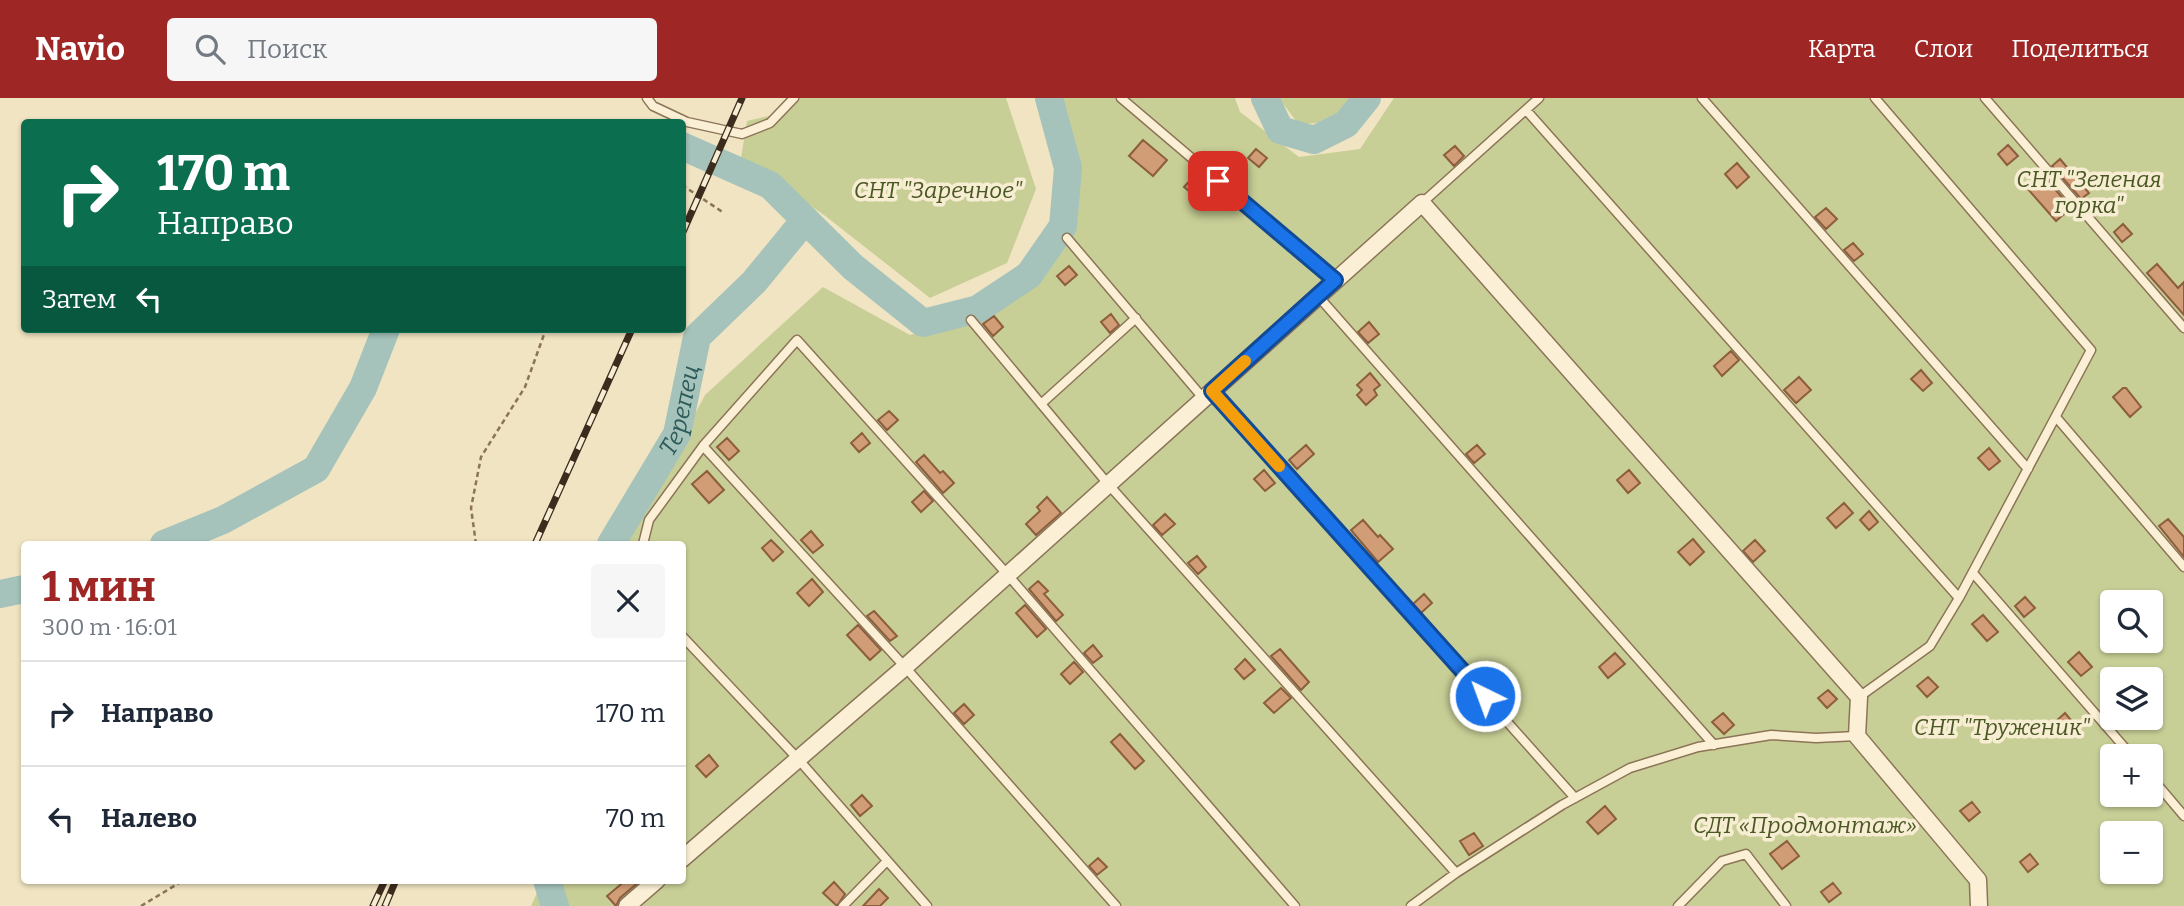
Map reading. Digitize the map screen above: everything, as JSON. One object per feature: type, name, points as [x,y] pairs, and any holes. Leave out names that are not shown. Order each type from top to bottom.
[{"type":"street","points":[[686,856],[905,667],[1422,202],[1859,697],[1857,736],[1978,880],[1979,906]]},
{"type":"street","points":[[627,906],[652,884]]},
{"type":"lane","points":[[647,98],[653,106],[681,119]]},
{"type":"lane","points":[[686,122],[742,134],[770,123],[794,98]]},
{"type":"lane","points":[[1121,98],[1335,280]]},
{"type":"lane","points":[[1422,202],[1539,98]]},
{"type":"lane","points":[[1702,98],[2028,469]]},
{"type":"lane","points":[[1859,697],[1930,646],[1973,573],[2091,350],[1875,98]]},
{"type":"lane","points":[[1985,98],[2184,328]]},
{"type":"lane","points":[[1526,110],[1959,598]]},
{"type":"lane","points":[[1067,238],[1136,318],[1575,797]]},
{"type":"lane","points":[[1318,296],[1714,745]]},
{"type":"lane","points":[[1041,404],[1136,318]]},
{"type":"lane","points":[[971,320],[1108,484],[1455,873]]},
{"type":"lane","points":[[644,541],[649,520],[704,446],[797,340],[1007,574],[1295,906]]},
{"type":"lane","points":[[2056,417],[2184,567]]},
{"type":"lane","points":[[704,446],[905,667],[1116,906]]},
{"type":"lane","points":[[1973,573],[2122,744]]},
{"type":"lane","points":[[686,640],[799,760],[927,906]]},
{"type":"lane","points":[[1411,906],[1455,873],[1575,797],[1630,768],[1698,747],[1771,735],[1816,738],[1857,736]]},
{"type":"lane","points":[[2163,791],[2184,816]]},
{"type":"lane","points":[[1678,906],[1722,861],[1746,853],[1786,906]]},
{"type":"lane","points":[[843,906],[887,861]]},
{"type":"path","points":[[686,188],[724,213]]},
{"type":"path","points":[[476,541],[471,508],[481,457],[525,387],[545,333]]},
{"type":"path","points":[[141,906],[177,884]]},
{"type":"green space","name":"СНТ \"Заречное\"","points":[[795,98],[1006,98],[1036,189],[1007,263],[930,298],[824,215],[741,158],[747,121],[782,113]]},
{"type":"green space","points":[[1055,98],[1235,98],[1240,112],[1299,157],[1360,149],[1394,98],[2184,98],[2184,906],[531,906],[541,884],[686,884],[686,541],[628,541],[705,395],[823,287],[910,335],[975,315],[1034,285],[1062,245],[1076,166]]},
{"type":"green space","points":[[1279,98],[1355,98],[1338,120],[1299,125]]},
{"type":"building","points":[[1143,140],[1167,160],[1153,176],[1129,156]]},
{"type":"building","points":[[2008,145],[2018,156],[2007,165],[1998,154]]},
{"type":"building","points":[[1455,146],[1464,156],[1454,166],[1444,155]]},
{"type":"building","points":[[1256,149],[1267,158],[1259,167],[1248,158]]},
{"type":"building","points":[[2060,159],[2089,193],[2081,199],[2052,166]]},
{"type":"building","points":[[1737,163],[1749,177],[1737,188],[1725,174]]},
{"type":"building","points":[[2042,174],[2071,208],[2056,221],[2027,188]]},
{"type":"building","points":[[1194,176],[1204,185],[1195,196],[1184,187]]},
{"type":"building","points":[[1826,208],[1837,219],[1826,229],[1815,217]]},
{"type":"building","points":[[2123,224],[2132,234],[2122,242],[2114,232]]},
{"type":"building","points":[[1853,243],[1863,254],[1854,261],[1844,250]]},
{"type":"building","points":[[2157,264],[2178,288],[2184,282],[2184,315],[2147,273]]},
{"type":"building","points":[[1069,266],[1077,275],[1065,285],[1057,276]]},
{"type":"building","points":[[1111,314],[1119,325],[1110,333],[1101,322]]},
{"type":"building","points":[[994,316],[1003,327],[993,336],[983,324]]},
{"type":"building","points":[[1369,322],[1379,334],[1368,343],[1358,332]]},
{"type":"building","points":[[1731,351],[1739,360],[1722,376],[1714,366]]},
{"type":"building","points":[[1921,370],[1932,383],[1923,391],[1911,379]]},
{"type":"building","points":[[1370,373],[1380,385],[1374,390],[1377,395],[1366,405],[1357,395],[1362,390],[1357,385]]},
{"type":"building","points":[[1799,377],[1811,390],[1796,403],[1784,390]]},
{"type":"building","points":[[2126,388],[2141,407],[2130,417],[2113,397]]},
{"type":"building","points":[[889,411],[898,420],[887,430],[878,420]]},
{"type":"building","points":[[862,433],[870,443],[859,452],[851,443]]},
{"type":"building","points":[[727,438],[739,451],[729,460],[717,447]]},
{"type":"building","points":[[1306,445],[1314,454],[1297,469],[1289,460]]},
{"type":"building","points":[[1477,445],[1485,454],[1474,463],[1466,454]]},
{"type":"building","points":[[1989,448],[2000,461],[1989,470],[1978,458]]},
{"type":"building","points":[[924,455],[940,473],[943,471],[954,483],[943,493],[916,462]]},
{"type":"building","points":[[1264,470],[1275,483],[1265,491],[1254,479]]},
{"type":"building","points":[[1629,470],[1640,483],[1628,493],[1617,480]]},
{"type":"building","points":[[707,471],[724,490],[709,503],[692,484]]},
{"type":"building","points":[[924,491],[933,501],[921,512],[912,502]]},
{"type":"building","points":[[1047,497],[1061,513],[1036,535],[1026,524],[1040,511],[1037,507]]},
{"type":"building","points":[[1844,503],[1853,513],[1836,528],[1827,518]]},
{"type":"building","points":[[1869,511],[1878,522],[1869,530],[1860,520]]},
{"type":"building","points":[[1165,514],[1175,524],[1162,535],[1153,525]]},
{"type":"building","points":[[2168,519],[2184,537],[2184,557],[2159,526]]},
{"type":"building","points":[[1363,520],[1393,549],[1378,562],[1351,530]]},
{"type":"building","points":[[811,531],[823,545],[813,553],[801,540]]},
{"type":"building","points":[[1693,539],[1704,552],[1690,565],[1678,552]]},
{"type":"building","points":[[771,540],[783,552],[773,561],[762,548]]},
{"type":"building","points":[[1755,540],[1765,551],[1753,562],[1743,551]]},
{"type":"building","points":[[1197,556],[1206,567],[1198,574],[1188,563]]},
{"type":"building","points":[[812,579],[823,592],[809,606],[797,593]]},
{"type":"building","points":[[1038,581],[1048,591],[1044,594],[1063,615],[1056,621],[1029,589]]},
{"type":"building","points":[[1424,594],[1432,603],[1421,613],[1413,604]]},
{"type":"building","points":[[2025,597],[2035,608],[2024,617],[2015,606]]},
{"type":"building","points":[[1025,605],[1046,629],[1037,637],[1016,613]]},
{"type":"building","points":[[874,611],[897,636],[890,641],[867,616]]},
{"type":"building","points":[[1983,615],[1998,632],[1987,641],[1972,624]]},
{"type":"building","points":[[858,625],[881,650],[870,660],[847,635]]},
{"type":"building","points":[[1093,645],[1102,656],[1093,663],[1084,653]]},
{"type":"building","points":[[1280,649],[1309,682],[1301,690],[1271,656]]},
{"type":"building","points":[[2079,652],[2092,667],[2081,676],[2068,662]]},
{"type":"building","points":[[1615,653],[1625,664],[1608,678],[1599,667]]},
{"type":"building","points":[[1245,659],[1255,670],[1244,679],[1235,669]]},
{"type":"building","points":[[1074,662],[1083,672],[1070,684],[1061,674]]},
{"type":"building","points":[[1928,677],[1938,687],[1927,697],[1917,686]]},
{"type":"building","points":[[1281,688],[1291,698],[1274,713],[1264,703]]},
{"type":"building","points":[[1828,690],[1837,699],[1827,708],[1818,698]]},
{"type":"building","points":[[964,704],[974,715],[964,724],[954,713]]},
{"type":"building","points":[[1723,713],[1734,725],[1724,734],[1712,722]]},
{"type":"building","points":[[2065,713],[2075,725],[2065,735],[2054,723]]},
{"type":"building","points":[[1120,734],[1144,761],[1135,769],[1111,742]]},
{"type":"building","points":[[709,755],[718,766],[706,777],[696,766]]},
{"type":"building","points":[[862,795],[872,806],[860,816],[851,805]]},
{"type":"building","points":[[1972,802],[1980,812],[1969,821],[1960,811]]},
{"type":"building","points":[[1605,806],[1616,819],[1598,834],[1587,822]]},
{"type":"building","points":[[1474,833],[1483,846],[1469,855],[1460,841]]},
{"type":"building","points":[[1787,841],[1799,856],[1782,869],[1770,854]]},
{"type":"building","points":[[2030,854],[2038,864],[2028,872],[2020,862]]},
{"type":"building","points":[[1098,858],[1107,867],[1097,875],[1089,866]]},
{"type":"building","points":[[834,882],[845,894],[837,906],[823,893]]},
{"type":"building","points":[[1833,883],[1841,893],[1829,902],[1821,892]]},
{"type":"building","points":[[621,884],[636,884],[620,898],[616,906],[607,896]]},
{"type":"building","points":[[879,889],[888,898],[880,906],[863,906]]},
{"type":"waterway","points":[[686,148],[770,185],[853,267],[923,323],[978,309],[1029,275],[1063,226],[1068,168],[1049,98]]},
{"type":"waterway","points":[[1265,98],[1280,130],[1314,140],[1346,124],[1367,98]]},
{"type":"waterway","name":"Терепец","points":[[613,541],[677,434],[697,337],[754,282],[805,220]]},
{"type":"waterway","points":[[171,541],[223,520],[316,469],[363,388],[384,333]]},
{"type":"waterway","points":[[0,594],[21,590]]},
{"type":"waterway","name":"Терепец","points":[[548,884],[555,906]]},
{"type":"railway","points":[[686,225],[742,98]]},
{"type":"railway","points":[[536,541],[630,333]]},
{"type":"railway","points":[[373,906],[383,884]]},
{"type":"railway","points":[[385,906],[394,884]]},
{"type":"slow traffic","points":[[1245,361],[1212,391],[1279,466]]},
{"type":"route","points":[[1218,181],[1335,280],[1212,391],[1485,696]]},
{"type":"park label","name":"СНТ \"Зеленая горка\"","points":[[2089,192]]},
{"type":"park label","name":"СНТ \"Труженик\"","points":[[2002,727]]},
{"type":"park label","name":"СДТ «Продмонтаж»","points":[[1805,825]]}]
